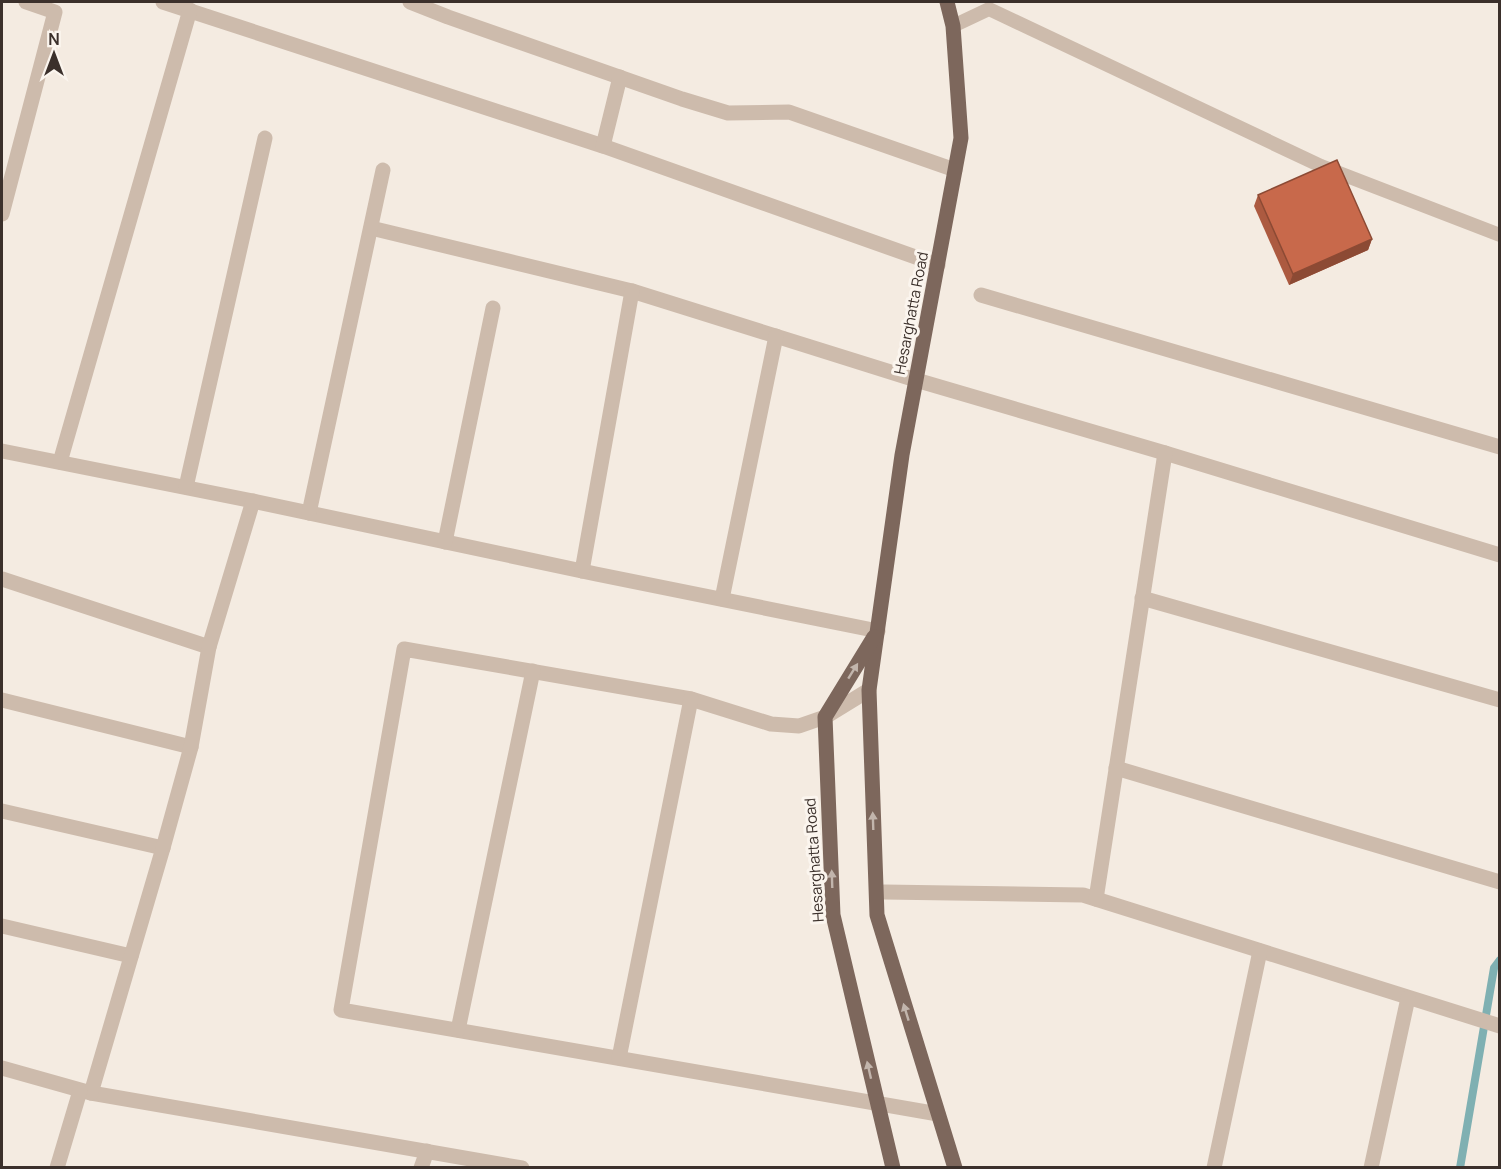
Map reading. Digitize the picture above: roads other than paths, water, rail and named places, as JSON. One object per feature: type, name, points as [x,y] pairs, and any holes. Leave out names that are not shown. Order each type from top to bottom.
[{"type":"main road","name":"Hesarghatta Road","points":[[947,2],[953,26],[961,138],[902,455],[869,690],[877,915],[955,1167]]},
{"type":"main road","name":"Hesarghatta Road","points":[[878,631],[825,717],[833,915],[893,1167]]},
{"type":"street","points":[[2,214],[55,12],[26,2]]},
{"type":"street","points":[[163,2],[603,146],[938,265]]},
{"type":"street","points":[[410,2],[682,99],[728,113],[789,112],[955,170]]},
{"type":"street","points":[[60,462],[190,10]]},
{"type":"street","points":[[603,146],[620,77]]},
{"type":"street","points":[[186,487],[265,138]]},
{"type":"street","points":[[309,513],[383,170]]},
{"type":"street","points":[[371,228],[632,291],[916,380],[1500,555]]},
{"type":"street","points":[[582,571],[632,291]]},
{"type":"street","points":[[981,295],[1500,447]]},
{"type":"street","points":[[445,542],[493,308]]},
{"type":"street","points":[[722,599],[776,336]]},
{"type":"street","points":[[2,451],[878,631]]},
{"type":"street","points":[[1096,899],[1165,453]]},
{"type":"street","points":[[57,1167],[131,957],[190,747],[209,648],[253,501]]},
{"type":"street","points":[[2,579],[209,648]]},
{"type":"street","points":[[1142,598],[1500,700]]},
{"type":"street","points":[[869,690],[825,717],[799,726],[771,724],[691,699],[404,649],[341,1010],[938,1114]]},
{"type":"street","points":[[458,1030],[533,671]]},
{"type":"street","points":[[619,1058],[691,699]]},
{"type":"street","points":[[2,700],[190,747]]},
{"type":"street","points":[[1116,768],[1500,882]]},
{"type":"street","points":[[2,811],[163,848]]},
{"type":"street","points":[[884,892],[1083,895],[1500,1026]]},
{"type":"street","points":[[2,926],[131,957]]},
{"type":"street","points":[[1215,1167],[1260,951]]},
{"type":"street","points":[[1371,1167],[1408,998]]},
{"type":"street","points":[[2,1068],[85,1092],[522,1167]]},
{"type":"street","points":[[422,1167],[427,1151]]},
{"type":"lane","points":[[953,26],[989,9],[1321,166],[1500,235]]},
{"type":"waterway","points":[[1460,1168],[1494,968],[1500,960]]}]
